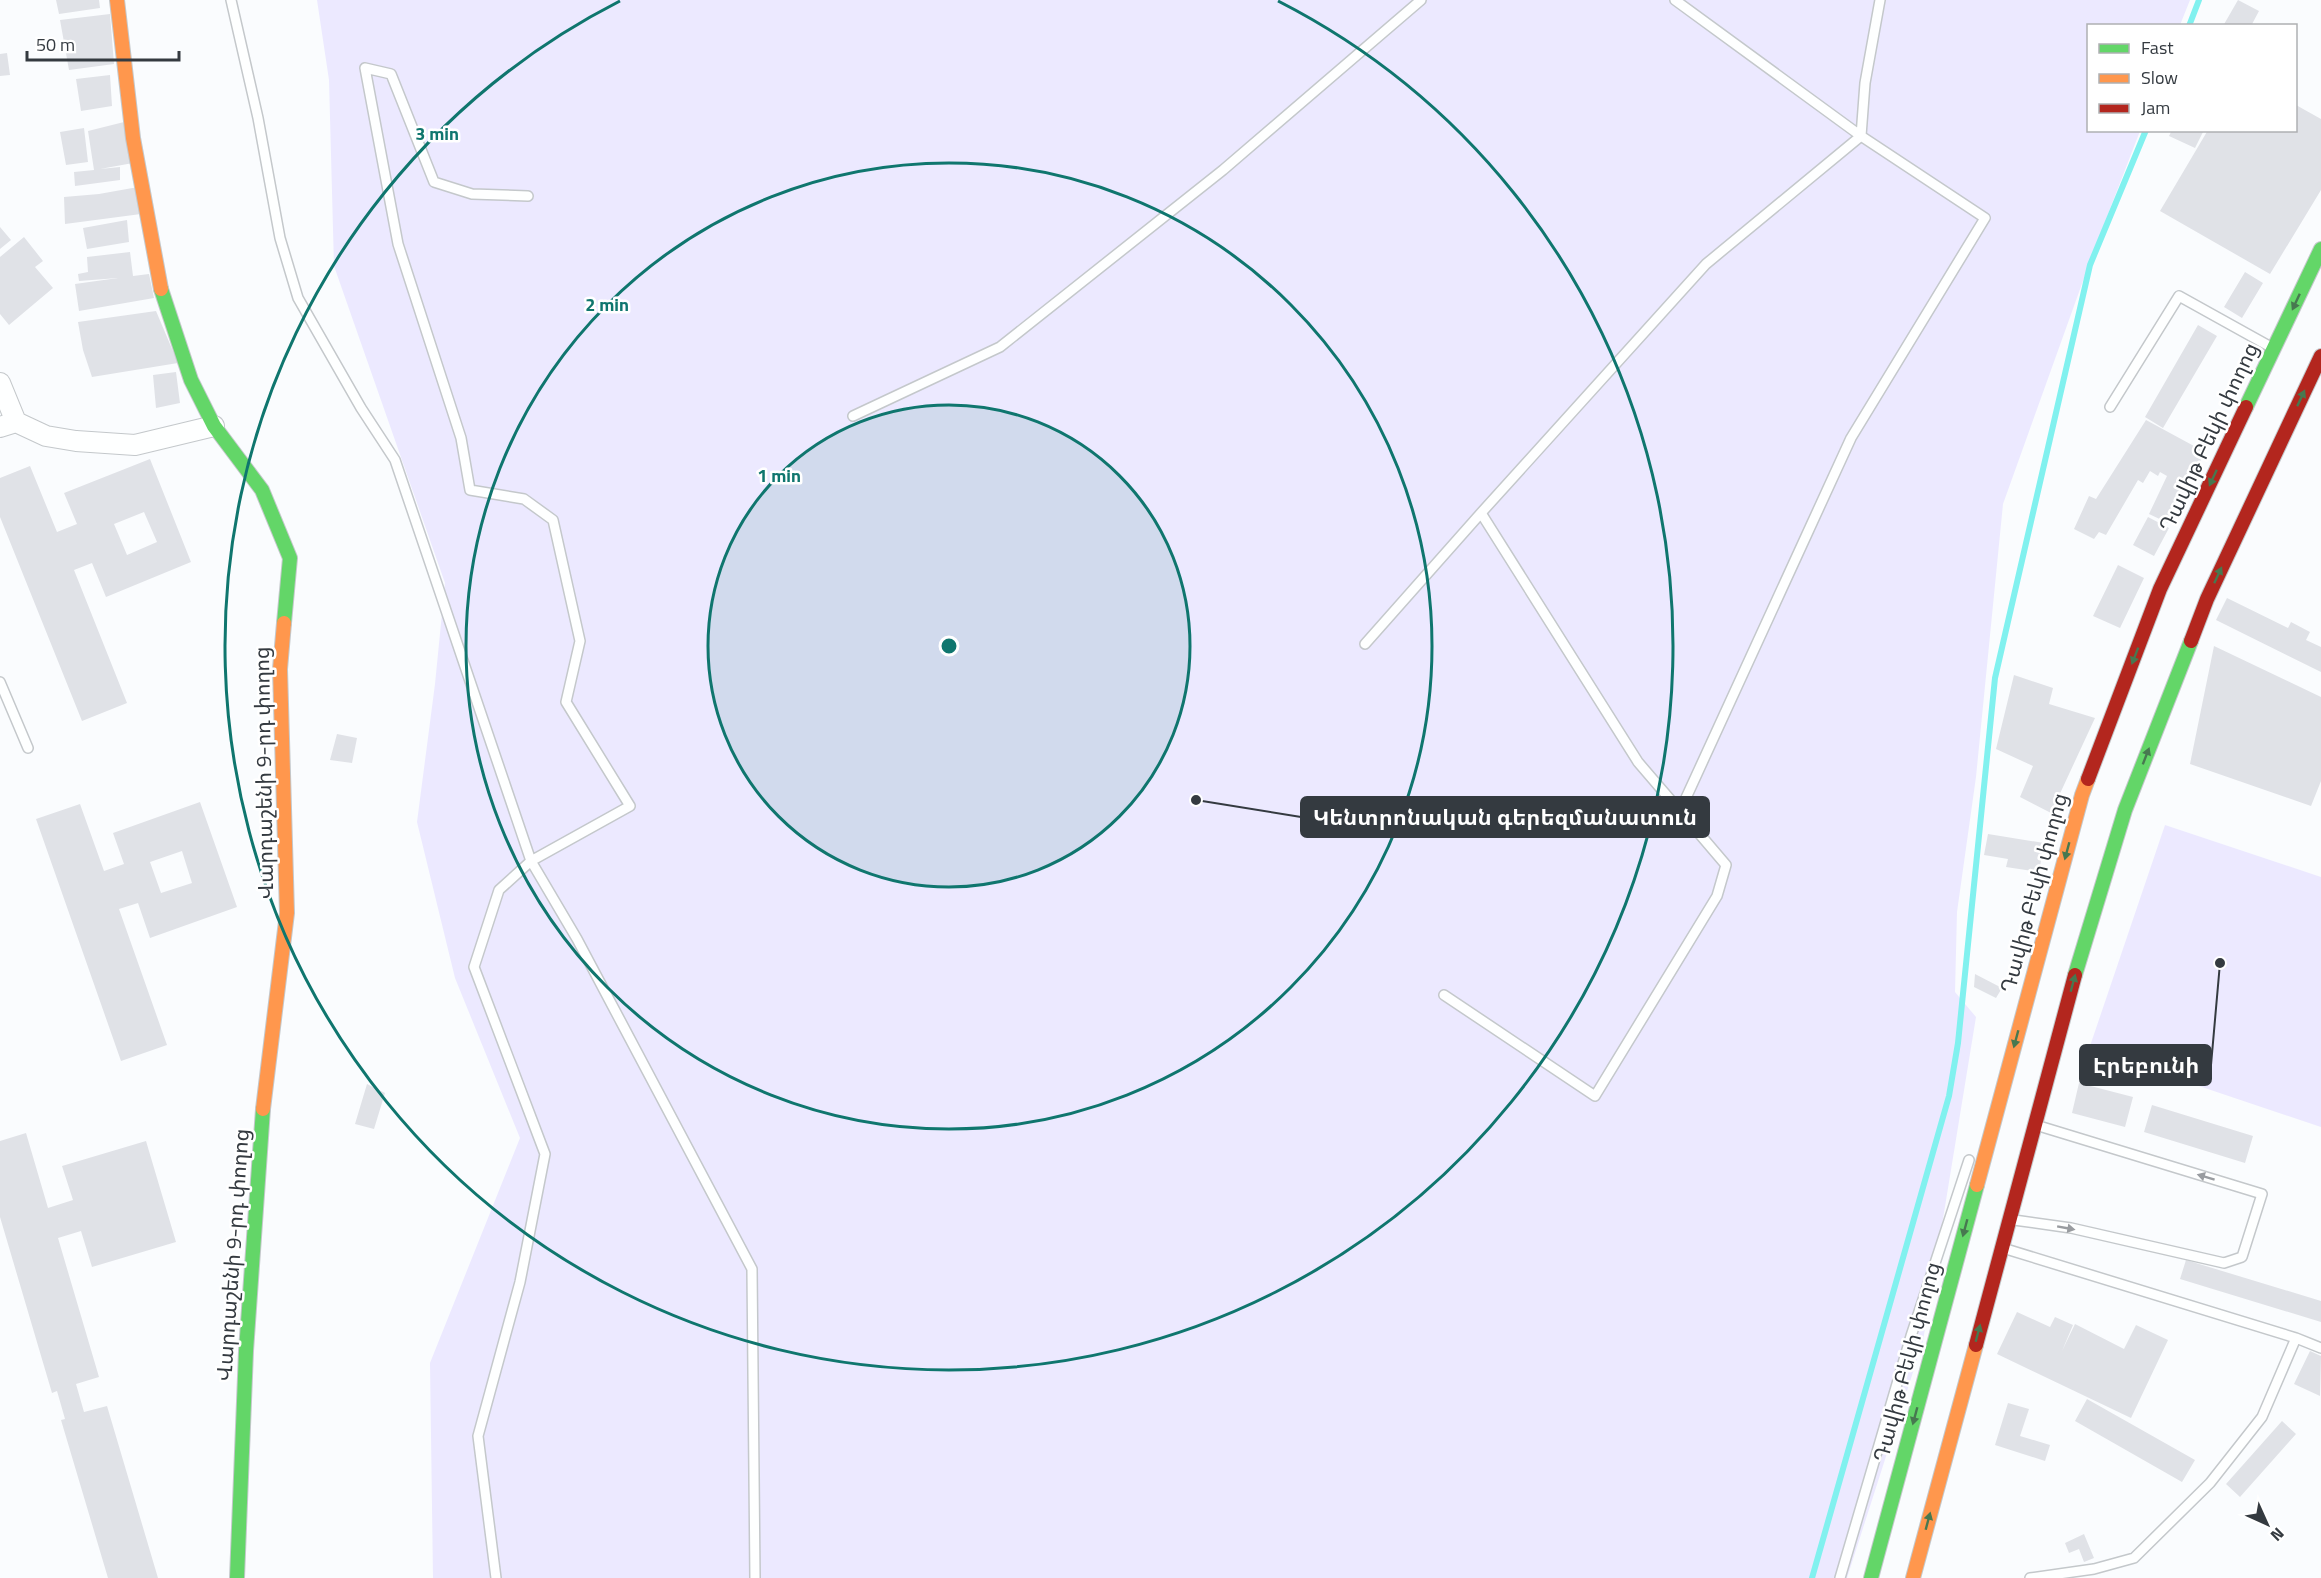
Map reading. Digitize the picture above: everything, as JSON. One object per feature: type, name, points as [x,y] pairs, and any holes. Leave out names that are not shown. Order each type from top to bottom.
[{"type":"main road","name":"Վարդաշենի 9-րդ փողոց","points":[[117,0],[133,138],[158,280],[191,380],[214,426],[262,490],[290,558],[280,669],[287,913],[265,1086],[246,1351],[240,1549],[237,1578]]},
{"type":"main road","name":"Դավիթ Բեկի փողոց","points":[[1871,1578],[1981,1143],[2082,795],[2160,589],[2321,249]]},
{"type":"main road","points":[[1913,1578],[2087,930],[2125,810],[2207,599],[2321,356]]},
{"type":"street","points":[[0,383],[8,425],[46,436],[76,441],[135,445],[214,426]]},
{"type":"lane","points":[[231,0],[258,118],[280,238],[298,298],[361,408],[395,460],[531,861],[577,939],[752,1269],[755,1578]]},
{"type":"lane","points":[[853,416],[1000,347],[1223,170],[1421,0]]},
{"type":"lane","points":[[1675,0],[1861,136],[1985,218],[1851,438],[1680,811]]},
{"type":"lane","points":[[1365,644],[1706,264],[1861,136],[1865,83],[1880,0]]},
{"type":"lane","points":[[496,1578],[478,1436],[520,1282],[545,1154],[474,967],[499,890],[531,861],[630,806],[566,702],[580,641],[553,520],[524,499],[470,490],[460,438],[398,244],[365,68],[391,74],[434,182],[472,194],[528,195]]},
{"type":"lane","points":[[2110,407],[2179,296],[2274,349]]},
{"type":"lane","points":[[1444,995],[1595,1096],[1717,896],[1726,865],[1638,762],[1481,513]]},
{"type":"lane","points":[[0,681],[28,748]]},
{"type":"lane","points":[[2008,1219],[2071,1228],[2224,1263],[2242,1257],[2262,1194],[2034,1125]]},
{"type":"lane","points":[[1840,1578],[1911,1336],[1971,1153]]},
{"type":"lane","points":[[2000,1248],[2296,1338],[2321,1348]]},
{"type":"lane","points":[[2030,1578],[2094,1569],[2134,1558],[2210,1483],[2262,1417],[2296,1338]]},
{"type":"shaded area","points":[[317,0],[2190,0],[2180,24],[2087,24],[2087,132],[2140,132],[2093,253],[2003,504],[1976,777],[1957,912],[1955,992],[1976,1017],[1923,1341],[1847,1578],[433,1578],[430,1363],[520,1138],[455,978],[417,822],[435,684],[445,583],[334,266],[329,80]]},
{"type":"shaded area","points":[[2165,825],[2321,877],[2321,1127],[2089,1049]]},
{"type":"building","points":[[56,0],[99,0],[100,8],[59,14]]},
{"type":"building","points":[[2238,0],[2259,11],[2252,24],[2224,24]]},
{"type":"building","points":[[110,14],[114,64],[69,70],[60,20]]},
{"type":"building","points":[[7,53],[10,75],[0,76],[0,54]]},
{"type":"building","points":[[110,75],[112,106],[81,111],[76,79]]},
{"type":"building","points":[[2297,106],[2321,119],[2321,190],[2270,274],[2160,211],[2207,132],[2297,132]]},
{"type":"building","points":[[128,121],[133,163],[100,169],[120,167],[120,180],[75,186],[74,172],[94,170],[88,131]]},
{"type":"building","points":[[84,128],[88,162],[66,165],[60,132]]},
{"type":"building","points":[[2171,132],[2203,132],[2195,148],[2169,136]]},
{"type":"building","points":[[138,187],[141,214],[65,224],[64,197]]},
{"type":"building","points":[[127,220],[129,242],[87,249],[83,228]]},
{"type":"building","points":[[0,227],[11,240],[0,249]]},
{"type":"building","points":[[24,237],[43,261],[35,267],[53,288],[9,325],[0,314],[0,257]]},
{"type":"building","points":[[130,252],[133,276],[149,274],[154,298],[79,311],[75,284],[118,278],[79,281],[78,274],[88,272],[87,257]]},
{"type":"building","points":[[2245,272],[2263,283],[2242,318],[2224,307]]},
{"type":"building","points":[[156,311],[178,363],[92,377],[83,350],[78,322]]},
{"type":"building","points":[[2198,325],[2217,336],[2163,428],[2145,417]]},
{"type":"building","points":[[176,372],[180,403],[156,408],[153,375]]},
{"type":"building","points":[[2146,420],[2205,452],[2168,523],[2149,514],[2167,476],[2160,472],[2158,476],[2150,471],[2143,483],[2138,480],[2106,535],[2099,532],[2094,539],[2074,529],[2089,496],[2096,499]]},
{"type":"building","points":[[150,459],[191,562],[106,597],[92,563],[74,570],[127,703],[82,721],[0,517],[0,478],[30,466],[57,532],[77,524],[64,493]],"holes":[[[144,512],[157,542],[127,555],[114,524]]]},
{"type":"building","points":[[2148,517],[2169,528],[2154,556],[2133,545]]},
{"type":"building","points":[[2118,565],[2144,578],[2120,628],[2093,616]]},
{"type":"building","points":[[2227,598],[2288,628],[2291,622],[2310,632],[2306,640],[2321,647],[2321,672],[2216,620]]},
{"type":"building","points":[[2214,646],[2321,697],[2321,781],[2311,806],[2190,764]]},
{"type":"building","points":[[2014,675],[2053,688],[2049,704],[2095,718],[2051,813],[2020,797],[2033,766],[1996,749]]},
{"type":"building","points":[[337,734],[357,738],[352,763],[330,760]]},
{"type":"building","points":[[200,802],[237,907],[150,938],[138,903],[119,909],[167,1045],[121,1061],[36,819],[80,804],[104,871],[124,864],[113,833]],"holes":[[[182,851],[192,883],[161,893],[150,862]]]},
{"type":"building","points":[[1988,834],[2044,843],[2039,872],[2006,867],[2008,859],[1984,855]]},
{"type":"building","points":[[1975,974],[2002,988],[1996,998],[1974,987]]},
{"type":"building","points":[[2079,1083],[2133,1097],[2125,1127],[2072,1113]]},
{"type":"building","points":[[367,1084],[385,1093],[374,1129],[355,1124]]},
{"type":"building","points":[[2152,1105],[2253,1136],[2245,1163],[2144,1132]]},
{"type":"building","points":[[26,1133],[48,1208],[73,1200],[62,1166],[146,1141],[176,1242],[92,1267],[81,1231],[58,1238],[99,1377],[76,1384],[84,1412],[107,1406],[158,1578],[108,1578],[61,1420],[65,1419],[57,1391],[52,1393],[0,1217],[0,1141]]},
{"type":"building","points":[[2186,1260],[2321,1301],[2321,1322],[2180,1279]]},
{"type":"building","points":[[2017,1312],[2050,1327],[2055,1317],[2073,1325],[2062,1351],[2075,1324],[2124,1349],[2136,1325],[2168,1340],[2131,1418],[1997,1354]]},
{"type":"building","points":[[2310,1351],[2321,1356],[2320,1396],[2294,1384]]},
{"type":"building","points":[[2087,1399],[2195,1460],[2182,1482],[2075,1421]]},
{"type":"building","points":[[2008,1403],[2029,1409],[2020,1436],[2050,1445],[2045,1461],[1995,1445]]},
{"type":"building","points":[[2282,1421],[2296,1434],[2240,1497],[2226,1484]]},
{"type":"building","points":[[2084,1534],[2094,1558],[2084,1562],[2079,1549],[2069,1553],[2065,1543]]},
{"type":"waterway","points":[[2190,24],[2199,0]]},
{"type":"waterway","points":[[1812,1578],[1949,1096],[1958,1043],[1995,678],[2090,265],[2145,132]]},
{"type":"traffic: fast","points":[[2246,407],[2321,249]]},
{"type":"traffic: fast","points":[[161,289],[191,380],[214,426],[262,490],[290,558],[284,623]]},
{"type":"traffic: fast","points":[[2075,975],[2125,810],[2191,641]]},
{"type":"traffic: fast","points":[[237,1578],[246,1351],[263,1109]]},
{"type":"traffic: fast","points":[[1871,1578],[1977,1185]]},
{"type":"traffic: slow","points":[[117,0],[133,138],[161,289]]},
{"type":"traffic: slow","points":[[263,1109],[287,913],[280,669],[284,623]]},
{"type":"traffic: slow","points":[[1977,1185],[2088,779]]},
{"type":"traffic: slow","points":[[1913,1578],[1976,1345]]},
{"type":"traffic: jam","points":[[2191,641],[2207,599],[2321,356]]},
{"type":"traffic: jam","points":[[2088,779],[2160,589],[2246,407]]},
{"type":"traffic: jam","points":[[1976,1345],[2075,975]]},
{"type":"place","name":"Կենտրոնական գերեզմանատուն","points":[[1196,800]]},
{"type":"place","name":"Էրեբունի","points":[[2220,963]]}]
